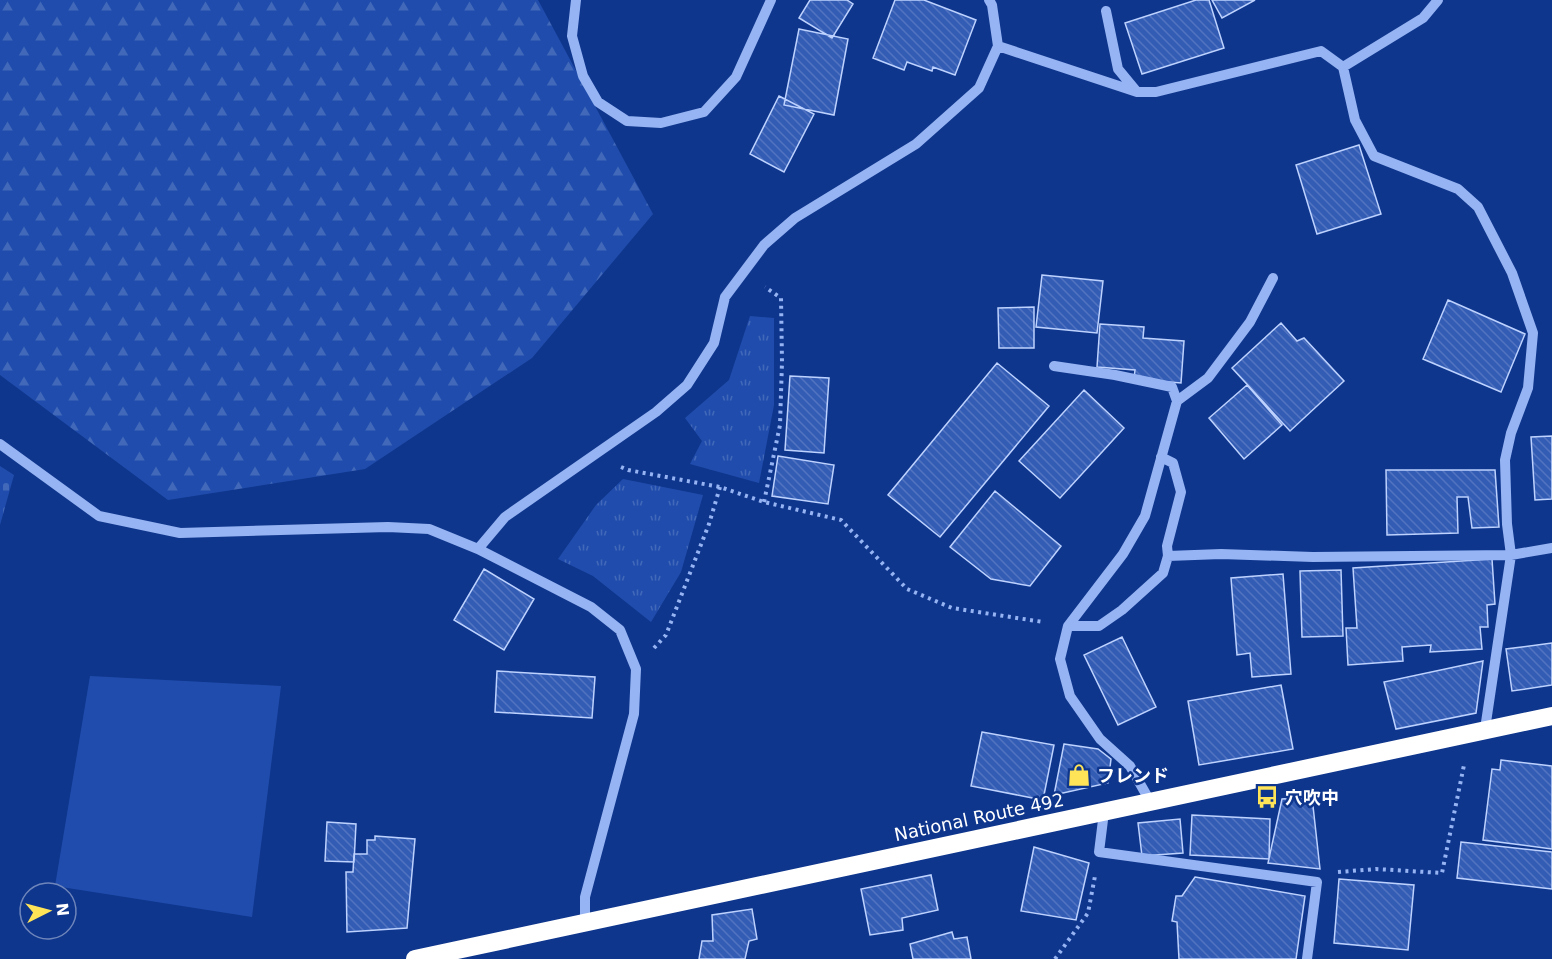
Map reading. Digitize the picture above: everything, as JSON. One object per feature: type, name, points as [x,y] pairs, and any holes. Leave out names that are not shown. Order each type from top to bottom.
[{"type":"highway","name":"National Route 492","points":[[415,959],[1552,716]]},
{"type":"street","points":[[576,0],[572,36],[583,76],[598,102],[627,121],[661,123],[704,112],[736,77],[771,0]]},
{"type":"street","points":[[478,549],[505,517],[656,412],[687,385],[714,343],[725,297],[764,245],[795,218],[916,144],[979,88],[998,46],[992,5],[989,0]]},
{"type":"street","points":[[1343,67],[1422,18],[1438,0]]},
{"type":"street","points":[[1106,11],[1118,69],[1137,92]]},
{"type":"street","points":[[998,46],[1137,92],[1156,92],[1321,51],[1343,67],[1355,120],[1374,156],[1458,189],[1478,207],[1512,273],[1533,333],[1528,388],[1511,433],[1505,460],[1507,524],[1511,555],[1478,731]]},
{"type":"street","points":[[1177,400],[1208,378],[1250,322],[1273,278]]},
{"type":"street","points":[[1054,366],[1115,375],[1172,387],[1177,400],[1145,516],[1123,554],[1068,627],[1060,659],[1070,696],[1100,739],[1130,766],[1150,803]]},
{"type":"street","points":[[0,444],[99,516],[180,533],[388,527],[429,529],[478,549],[591,607],[620,630],[636,669],[634,714],[585,897],[585,923]]},
{"type":"street","points":[[1068,627],[1100,626],[1164,573],[1168,556],[1167,546],[1181,492],[1173,463],[1161,457]]},
{"type":"street","points":[[1168,556],[1221,554],[1313,557],[1511,555],[1552,548]]},
{"type":"street","points":[[1104,812],[1099,852],[1317,882],[1307,959]]},
{"type":"path","points":[[739,278],[766,288],[782,298],[780,425],[764,502]]},
{"type":"path","points":[[597,453],[628,470],[720,487],[764,502],[840,520],[907,589],[952,608],[1068,627]]},
{"type":"path","points":[[636,669],[666,635],[709,524],[720,487]]},
{"type":"path","points":[[1317,882],[1335,873],[1376,869],[1442,873],[1478,731]]},
{"type":"path","points":[[1055,959],[1088,913],[1099,852]]},
{"type":"green space","points":[[0,0],[538,0],[653,214],[532,358],[365,469],[168,500],[0,375]]},
{"type":"green space","points":[[750,316],[774,318],[774,405],[759,483],[690,464],[702,441],[685,418],[729,380]]},
{"type":"green space","points":[[0,466],[14,475],[0,525]]},
{"type":"green space","points":[[623,479],[703,495],[681,572],[651,622],[593,576],[558,559],[596,505]]},
{"type":"green space","points":[[90,676],[281,686],[252,917],[78,890],[78,881],[56,881]]},
{"type":"building","points":[[810,0],[847,0],[853,4],[832,38],[799,18]]},
{"type":"building","points":[[895,0],[924,0],[976,20],[955,75],[933,67],[932,71],[907,62],[904,70],[873,58]]},
{"type":"building","points":[[1196,0],[1209,0],[1224,48],[1142,74],[1125,23]]},
{"type":"building","points":[[1212,0],[1255,0],[1222,18]]},
{"type":"building","points":[[799,29],[848,39],[834,115],[784,105]]},
{"type":"building","points":[[779,96],[814,114],[784,172],[750,154]]},
{"type":"building","points":[[1359,145],[1381,214],[1317,234],[1296,165]]},
{"type":"building","points":[[1042,275],[1103,281],[1097,333],[1036,327]]},
{"type":"building","points":[[1448,300],[1525,334],[1501,392],[1423,359]]},
{"type":"building","points":[[1034,307],[1034,348],[999,348],[998,308]]},
{"type":"building","points":[[1281,323],[1297,341],[1304,338],[1344,381],[1290,431],[1232,368]]},
{"type":"building","points":[[1100,324],[1144,327],[1143,338],[1184,341],[1181,383],[1134,379],[1135,370],[1097,367]]},
{"type":"building","points":[[997,363],[1049,406],[940,537],[888,495]]},
{"type":"building","points":[[790,376],[829,378],[824,453],[785,450]]},
{"type":"building","points":[[1247,385],[1282,425],[1244,459],[1209,418]]},
{"type":"building","points":[[1084,390],[1124,428],[1060,498],[1019,461]]},
{"type":"building","points":[[1552,436],[1552,499],[1535,500],[1531,437]]},
{"type":"building","points":[[778,456],[834,465],[828,504],[772,496]]},
{"type":"building","points":[[1386,470],[1495,470],[1499,527],[1472,528],[1468,497],[1457,497],[1458,533],[1387,535]]},
{"type":"building","points":[[995,491],[1061,546],[1030,586],[991,579],[950,547]]},
{"type":"building","points":[[1492,559],[1495,604],[1487,605],[1488,627],[1480,627],[1482,649],[1430,652],[1431,645],[1402,647],[1403,661],[1348,665],[1346,628],[1357,628],[1353,568]]},
{"type":"building","points":[[484,569],[534,599],[504,650],[454,620]]},
{"type":"building","points":[[1341,570],[1343,636],[1302,637],[1300,571]]},
{"type":"building","points":[[1283,574],[1291,674],[1252,677],[1250,653],[1237,655],[1231,578]]},
{"type":"building","points":[[1122,637],[1156,707],[1118,725],[1084,655]]},
{"type":"building","points":[[1552,643],[1552,685],[1512,691],[1506,649]]},
{"type":"building","points":[[1483,661],[1476,713],[1396,729],[1384,682]]},
{"type":"building","points":[[497,671],[595,677],[592,718],[495,712]]},
{"type":"building","points":[[1281,685],[1293,749],[1199,765],[1188,701]]},
{"type":"building","points":[[982,732],[1054,745],[1043,800],[971,786]]},
{"type":"building","points":[[1064,744],[1098,749],[1111,759],[1108,783],[1054,795]]},
{"type":"building","points":[[1501,760],[1552,766],[1552,849],[1483,840],[1492,769],[1500,770]]},
{"type":"building","points":[[1312,797],[1320,869],[1268,863],[1282,799]]},
{"type":"building","points":[[1192,815],[1270,819],[1269,859],[1190,855]]},
{"type":"building","points":[[1180,819],[1183,853],[1142,856],[1138,823]]},
{"type":"building","points":[[327,822],[356,824],[354,862],[325,861]]},
{"type":"building","points":[[375,836],[415,839],[407,928],[347,932],[346,872],[353,872],[354,854],[367,854],[367,840],[375,840]]},
{"type":"building","points":[[1461,842],[1552,852],[1552,889],[1457,878]]},
{"type":"building","points":[[1034,847],[1089,863],[1076,920],[1021,911]]},
{"type":"building","points":[[931,875],[938,910],[902,918],[903,930],[870,935],[861,889]]},
{"type":"building","points":[[1195,877],[1305,896],[1296,959],[1179,959],[1177,922],[1172,921],[1176,896],[1182,896]]},
{"type":"building","points":[[1339,879],[1414,885],[1408,950],[1334,943]]},
{"type":"building","points":[[752,909],[757,939],[749,941],[745,959],[699,959],[702,941],[713,941],[712,915]]},
{"type":"building","points":[[952,932],[954,939],[967,937],[971,959],[913,959],[910,944]]},
{"type":"place","name":"フレンド","points":[[1079,775]]},
{"type":"place","name":"穴吹中","points":[[1267,797]]}]
